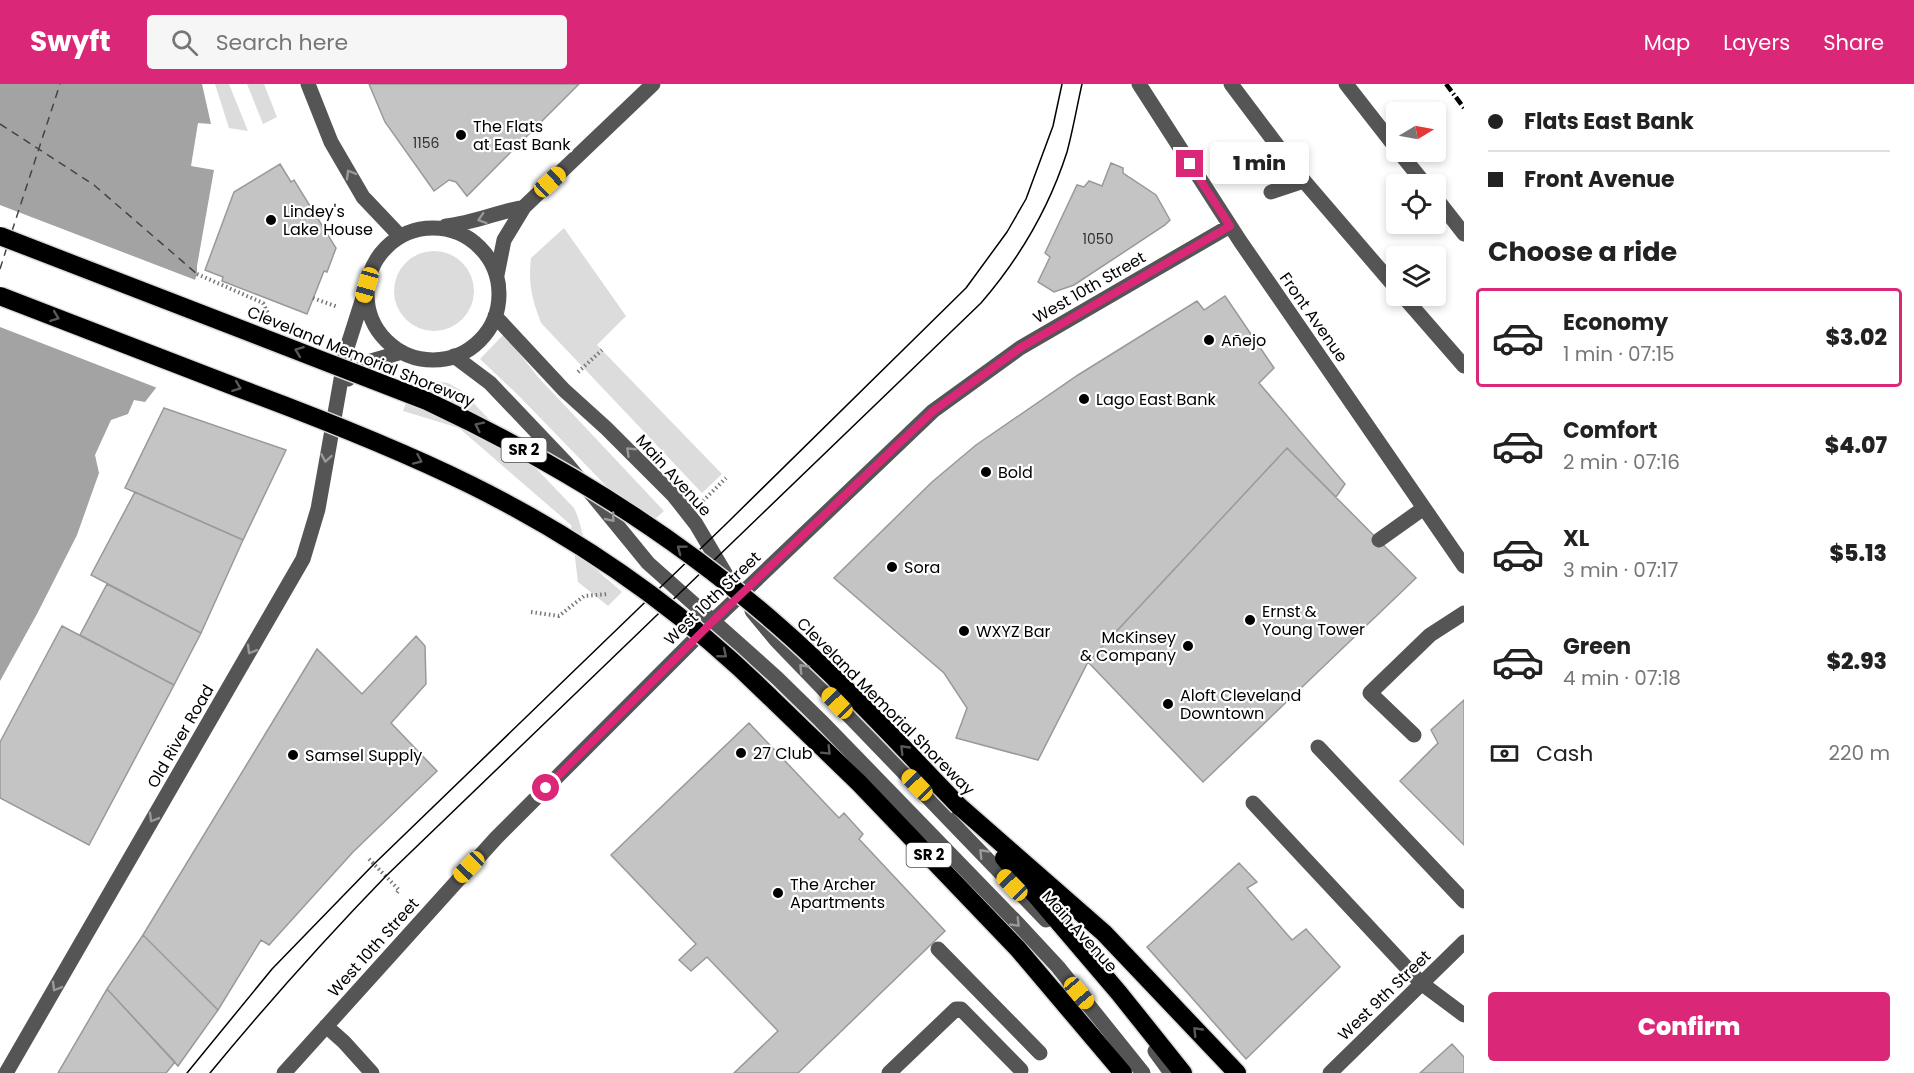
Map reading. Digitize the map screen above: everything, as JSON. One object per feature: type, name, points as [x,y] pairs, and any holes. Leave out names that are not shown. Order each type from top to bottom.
[{"type":"highway","name":"Cleveland Memorial Shoreway","points":[[0,236],[427,401],[484,428],[579,480],[657,531],[776,624],[850,693],[959,806],[1097,967],[1183,1073]]},
{"type":"highway","name":"SR 2","points":[[0,296],[417,459],[518,510],[608,565],[655,599],[742,669],[820,743],[1018,949],[1123,1073]]},
{"type":"highway","points":[[959,806],[1104,933],[1237,1073]]},
{"type":"highway","points":[[1080,1023],[1110,1073]]},
{"type":"street","points":[[308,84],[331,142],[363,197],[399,236]]},
{"type":"street","points":[[524,207],[469,223],[418,229],[399,236],[383,249],[372,266],[367,285],[368,306],[375,325],[387,341],[402,352],[418,358],[436,360],[454,357],[471,347],[486,333],[495,316],[499,297],[497,277],[504,240],[524,207],[653,84]]},
{"type":"street","name":"Front Avenue","points":[[1139,84],[1230,226],[1464,566]]},
{"type":"street","points":[[1231,84],[1304,181],[1386,276]]},
{"type":"street","points":[[1346,84],[1386,135]]},
{"type":"street","points":[[1408,162],[1417,174]]},
{"type":"street","points":[[1271,192],[1304,181]]},
{"type":"street","points":[[1446,211],[1464,234]]},
{"type":"street","name":"West 10th Street","points":[[284,1073],[496,838],[713,621],[933,411],[1020,348],[1230,226]]},
{"type":"street","points":[[438,227],[458,232],[476,243],[489,258],[497,277]]},
{"type":"street","name":"Old River Road","points":[[6,1073],[303,559],[318,509],[346,351],[367,285]]},
{"type":"street","points":[[1412,306],[1464,366]]},
{"type":"street","name":"Main Avenue","points":[[495,316],[564,390],[621,442],[674,496],[696,524],[740,596],[776,640],[1065,940],[1122,1008],[1171,1073]]},
{"type":"street","name":"Old River Road","points":[[336,400],[348,379],[371,361],[402,352]]},
{"type":"street","points":[[454,357],[490,383],[567,464],[648,563],[821,721],[1020,926],[1058,967],[1143,1073]]},
{"type":"street","points":[[1379,540],[1424,508]]},
{"type":"street","points":[[1414,735],[1371,693],[1430,634],[1464,613]]},
{"type":"street","points":[[1318,747],[1464,901]]},
{"type":"street","points":[[1253,803],[1421,983],[1464,1015]]},
{"type":"street","name":"West 9th Street","points":[[1330,1073],[1464,942]]},
{"type":"street","points":[[889,1073],[956,1009],[961,1009],[1018,1072],[1044,1049],[938,949]]},
{"type":"street","points":[[326,1026],[372,1073]]},
{"type":"path","points":[[197,274],[263,303],[269,316]]},
{"type":"path","points":[[313,298],[339,307]]},
{"type":"path","points":[[577,374],[602,350]]},
{"type":"path","points":[[702,502],[726,478]]},
{"type":"path","points":[[531,612],[560,616],[584,596],[613,593]]},
{"type":"path","points":[[369,859],[399,890],[395,895]]},
{"type":"shaded area","points":[[0,84],[202,84],[211,124],[198,123],[191,166],[214,170],[197,274],[159,384],[145,402],[134,400],[128,414],[111,420],[95,455],[99,473],[77,535],[0,681]]},
{"type":"shaded area","points":[[215,84],[229,84],[248,131],[229,128]]},
{"type":"shaded area","points":[[247,84],[264,84],[277,117],[263,124]]},
{"type":"shaded area","points":[[564,228],[626,316],[597,345],[722,474],[702,493],[541,323],[532,291],[531,258]]},
{"type":"shaded area","points":[[426,251],[442,251],[463,262],[474,283],[474,299],[463,320],[442,331],[426,331],[412,325],[400,313],[394,299],[394,283],[400,269],[412,257]]},
{"type":"shaded area","points":[[504,334],[538,377],[664,511],[646,527],[480,359]]},
{"type":"shaded area","points":[[433,381],[448,383],[462,391],[574,508],[589,558],[599,572],[622,592],[608,606],[578,582],[571,525],[459,428],[403,411],[412,387]]},
{"type":"pier","points":[[0,205],[198,281],[160,389],[0,327]]},
{"type":"building","name":"The Flats at East Bank","points":[[369,84],[579,84],[467,196],[456,182],[449,180],[434,191],[385,122]]},
{"type":"building","points":[[1111,163],[1123,168],[1123,173],[1156,195],[1170,220],[1074,285],[1054,292],[1038,282],[1050,257],[1045,253],[1077,185],[1084,187],[1089,181],[1102,186]]},
{"type":"building","name":"Lindey's Lake House","points":[[280,164],[291,182],[294,180],[336,248],[307,314],[222,281],[223,277],[205,270],[234,192]]},
{"type":"building","points":[[1225,296],[1274,368],[1259,383],[1345,484],[1336,497],[1287,448],[1088,662],[1038,760],[956,738],[967,708],[944,673],[834,578],[932,482],[976,445],[1078,375],[1197,301],[1204,310]]},
{"type":"building","points":[[164,408],[286,450],[243,540],[125,488]]},
{"type":"building","name":"Ernst & Young Tower","points":[[1287,448],[1416,578],[1203,782],[1088,662]]},
{"type":"building","points":[[135,492],[243,540],[201,633],[91,575]]},
{"type":"building","points":[[107,584],[201,633],[174,685],[80,635]]},
{"type":"building","points":[[62,626],[174,685],[89,845],[0,798],[0,742]]},
{"type":"building","points":[[416,636],[425,646],[426,684],[391,723],[437,771],[353,852],[269,945],[261,940],[218,1010],[143,935],[317,649],[362,694]]},
{"type":"building","points":[[1464,700],[1464,845],[1400,781],[1438,743],[1431,730]]},
{"type":"building","name":"The Archer Apartments","points":[[749,723],[839,818],[844,813],[863,834],[859,839],[945,931],[798,1073],[734,1073],[778,1031],[707,957],[691,971],[679,960],[696,944],[611,855]]},
{"type":"building","points":[[1239,863],[1257,882],[1247,888],[1292,940],[1306,929],[1340,967],[1246,1059],[1147,947]]},
{"type":"building","points":[[143,935],[218,1010],[178,1066],[107,989]]},
{"type":"building","points":[[107,989],[175,1062],[166,1073],[58,1073]]},
{"type":"building","points":[[1452,1044],[1464,1057],[1464,1073],[1420,1073]]},
{"type":"ferry route","points":[[12,231],[60,84]]},
{"type":"ferry route","points":[[0,124],[94,185],[197,274]]},
{"type":"ferry route","points":[[0,269],[7,247]]},
{"type":"tram line","points":[[187,1073],[272,969],[374,864],[725,525],[966,288],[1007,232],[1026,199],[1053,126],[1062,84]]},
{"type":"tram line","points":[[210,1073],[296,973],[386,876],[981,303],[1008,269],[1042,213],[1067,152],[1082,84]]},
{"type":"railway","points":[[1446,84],[1464,108]]},
{"type":"place","name":"The Flats at East Bank","points":[[461,135]]},
{"type":"place","name":"Lindey's Lake House","points":[[271,220]]},
{"type":"place","name":"Añejo","points":[[1209,340]]},
{"type":"place","name":"Lago East Bank","points":[[1084,399]]},
{"type":"place","name":"Bold","points":[[986,472]]},
{"type":"place","name":"Sora","points":[[892,567]]},
{"type":"place","name":"Ernst & Young Tower","points":[[1250,620]]},
{"type":"place","name":"WXYZ Bar","points":[[964,631]]},
{"type":"place","name":"McKinsey & Company","points":[[1188,646]]},
{"type":"place","name":"Aloft Cleveland Downtown","points":[[1168,704]]},
{"type":"place","name":"27 Club","points":[[741,753]]},
{"type":"place","name":"Samsel Supply","points":[[293,755]]},
{"type":"place","name":"The Archer Apartments","points":[[778,893]]},
{"type":"route","points":[[546,788],[713,621],[933,411],[1020,348],[1230,226],[1190,164]]}]
